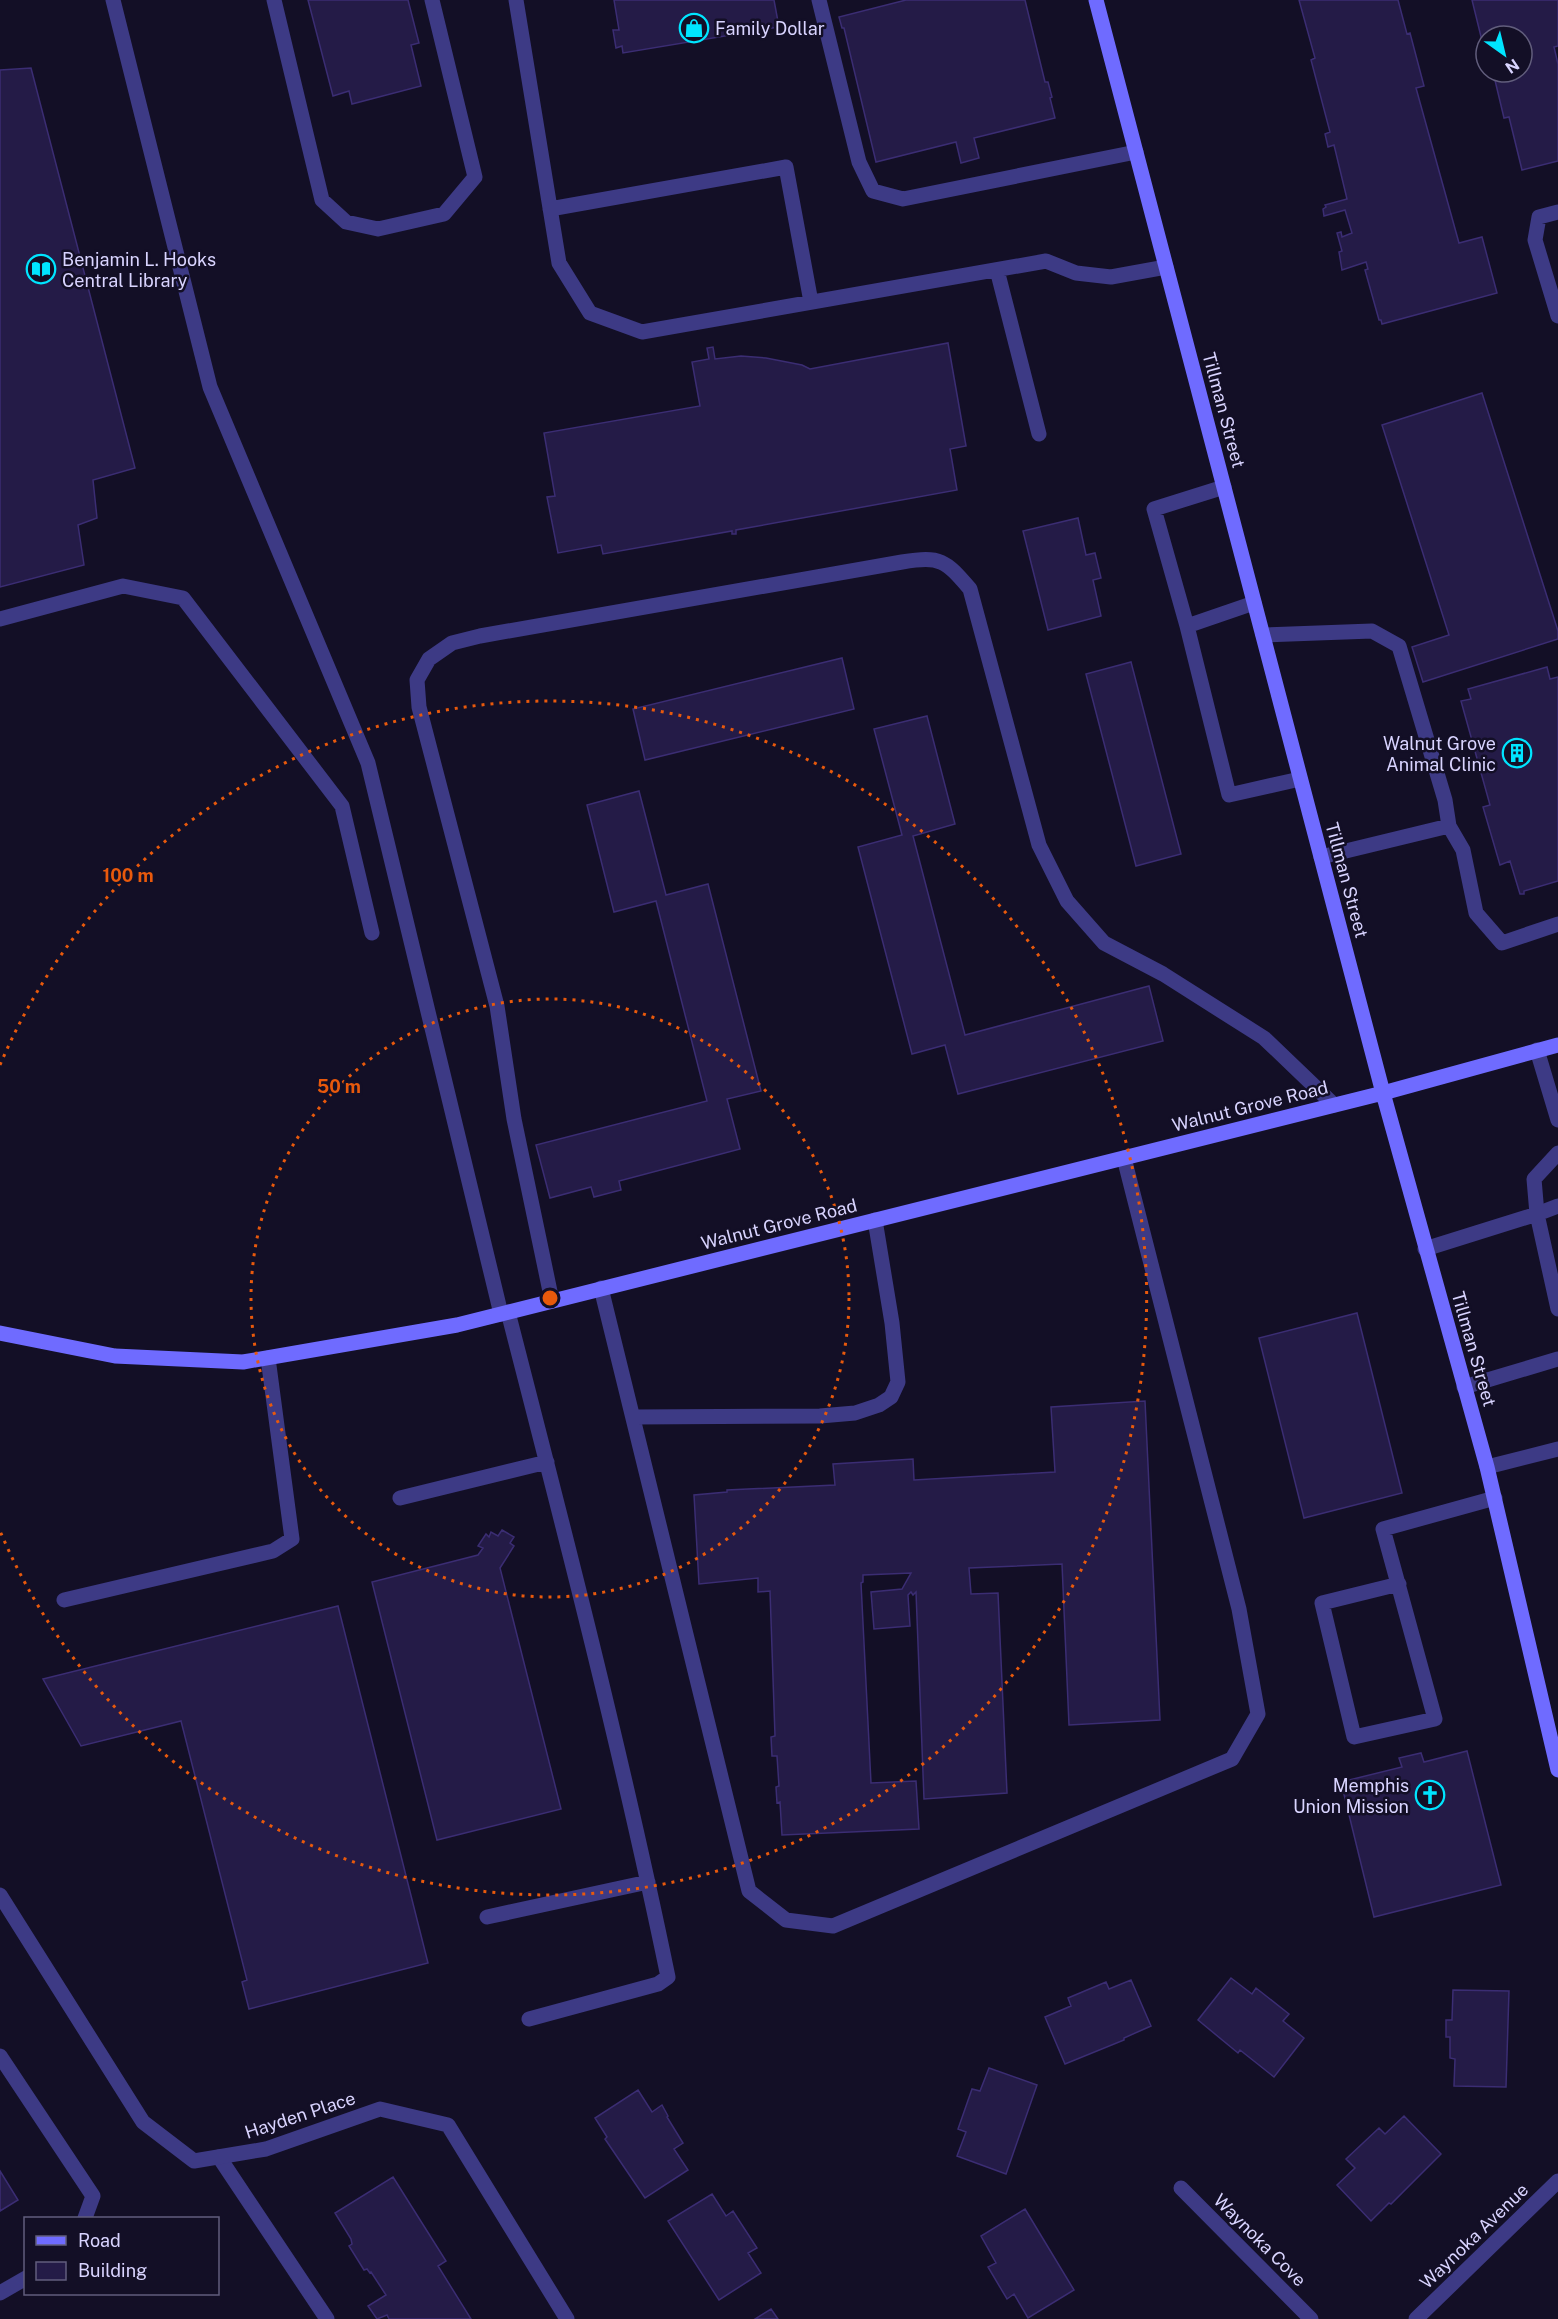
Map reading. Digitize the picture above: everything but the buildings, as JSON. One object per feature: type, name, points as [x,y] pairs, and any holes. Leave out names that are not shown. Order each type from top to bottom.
[{"type":"main road","name":"Tillman Street","points":[[1096,0],[1383,1093],[1487,1467],[1558,1770]]},
{"type":"main road","name":"Walnut Grove Road","points":[[0,1333],[115,1356],[243,1362],[457,1325],[1383,1093],[1558,1045]]},
{"type":"street","points":[[113,0],[210,387],[368,763],[505,1313],[547,1462],[580,1592],[668,1977],[658,1984],[529,2019]]},
{"type":"street","points":[[274,0],[322,200],[346,222],[378,229],[444,214],[475,177],[432,0]]},
{"type":"street","points":[[516,0],[559,263],[590,313],[642,332],[1046,261],[1076,273],[1111,278],[1166,267]]},
{"type":"street","points":[[819,0],[859,162],[873,191],[903,199],[1136,152]]},
{"type":"street","points":[[550,209],[786,167],[811,302]]},
{"type":"street","points":[[1558,212],[1539,217],[1535,240],[1558,316]]},
{"type":"street","points":[[997,270],[1039,434]]},
{"type":"street","points":[[1224,487],[1154,509],[1187,626],[1229,795],[1300,780]]},
{"type":"street","points":[[552,1301],[514,1119],[497,1006],[419,707],[417,680],[429,660],[452,643],[480,636],[902,562],[931,558],[951,567],[970,589],[1039,845],[1067,901],[1104,943],[1163,974],[1264,1038],[1334,1105]]},
{"type":"street","points":[[0,619],[123,586],[183,598],[342,806],[372,933]]},
{"type":"street","points":[[1187,626],[1254,603]]},
{"type":"street","points":[[1263,635],[1372,631],[1399,646],[1445,800],[1449,826],[1463,850],[1476,913],[1502,943],[1558,924]]},
{"type":"street","points":[[1321,857],[1449,826]]},
{"type":"street","points":[[1537,1050],[1558,1120]]},
{"type":"street","points":[[1558,1153],[1534,1179],[1537,1214],[1552,1251],[1558,1310]]},
{"type":"street","points":[[601,1288],[749,1891],[786,1920],[833,1926],[1232,1759],[1258,1714],[1239,1609],[1124,1158]]},
{"type":"street","points":[[1425,1249],[1558,1206]]},
{"type":"street","points":[[633,1417],[820,1416],[855,1413],[879,1405],[891,1397],[898,1382],[892,1323],[875,1220]]},
{"type":"street","points":[[64,1600],[273,1551],[292,1539],[268,1358]]},
{"type":"street","points":[[1464,1387],[1558,1359]]},
{"type":"street","points":[[1487,1467],[1558,1449]]},
{"type":"street","points":[[400,1498],[547,1462]]},
{"type":"street","points":[[1399,1584],[1322,1603],[1354,1737],[1435,1719],[1399,1584],[1383,1529],[1495,1498]]},
{"type":"street","points":[[487,1917],[648,1882]]},
{"type":"street","name":"Hayden Place","points":[[0,1895],[143,2122],[194,2161],[266,2149],[381,2109],[448,2125],[567,2319]]},
{"type":"street","points":[[0,2056],[93,2196],[85,2217]]},
{"type":"street","points":[[219,2157],[327,2319]]},
{"type":"street","name":"Waynoka Avenue","points":[[1416,2319],[1558,2181]]},
{"type":"street","name":"Waynoka Cove","points":[[1181,2188],[1311,2319]]},
{"type":"street","points":[[0,2293],[24,2279]]},
{"type":"place","name":"Family Dollar","points":[[694,28]]},
{"type":"place","name":"Benjamin L. Hooks Central Library","points":[[41,269]]},
{"type":"place","name":"Walnut Grove Animal Clinic","points":[[1517,753]]},
{"type":"place","name":"Memphis Union Mission","points":[[1430,1795]]}]
